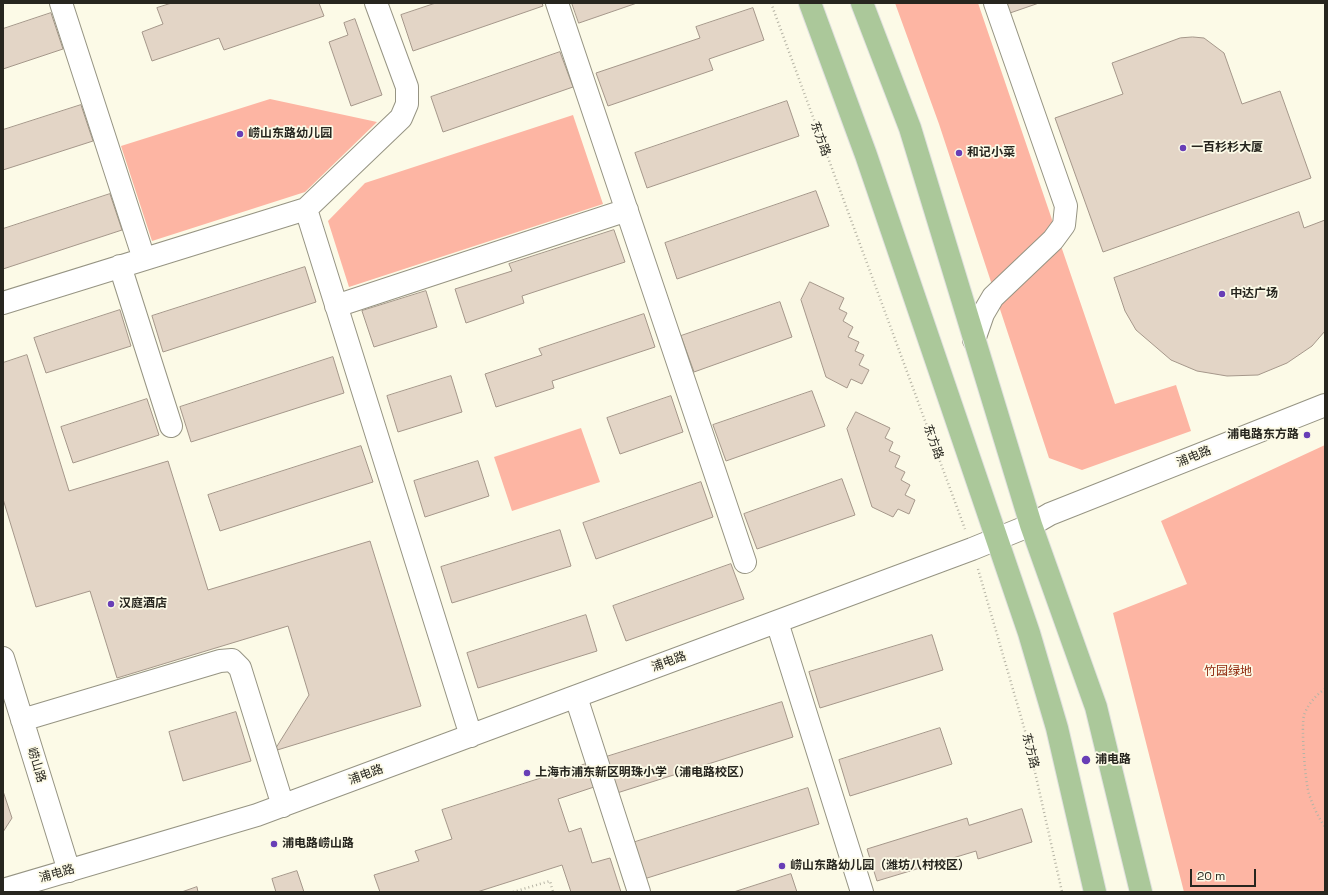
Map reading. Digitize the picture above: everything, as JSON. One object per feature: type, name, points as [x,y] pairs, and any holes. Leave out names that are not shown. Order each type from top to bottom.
[{"type":"main road","points":[[810,3],[866,155],[1029,633],[1057,728],[1095,892]]},
{"type":"main road","points":[[862,3],[910,128],[1031,525],[1096,707],[1141,888]]},
{"type":"street","points":[[61,3],[144,259]]},
{"type":"street","points":[[3,303],[306,209],[401,118],[407,104],[407,87],[376,3]]},
{"type":"street","points":[[556,3],[745,562]]},
{"type":"street","points":[[974,340],[983,314],[993,297],[1053,240],[1064,225],[1066,206],[995,3]]},
{"type":"street","points":[[306,209],[471,736]]},
{"type":"street","points":[[336,306],[627,210]]},
{"type":"street","points":[[120,266],[172,426]]},
{"type":"street","name":"浦电路","points":[[3,890],[257,816],[972,549],[1031,525],[1050,514],[1325,405]]},
{"type":"street","points":[[777,622],[862,892]]},
{"type":"street","name":"崂山路","points":[[3,658],[69,871]]},
{"type":"street","points":[[22,720],[220,661],[232,660],[240,668],[283,806]]},
{"type":"street","points":[[576,697],[639,892]]},
{"type":"path","name":"东方路","points":[[770,3],[972,549],[1028,741],[1062,892]]},
{"type":"path","points":[[1325,689],[1317,694],[1309,705],[1304,715],[1303,729],[1309,792],[1318,816],[1325,827]]},
{"type":"path","points":[[513,892],[550,881],[553,892]]},
{"type":"green space","points":[[895,3],[978,3],[1115,404],[1176,385],[1191,431],[1082,470],[1049,458],[939,124]]},
{"type":"green space","points":[[270,99],[377,122],[305,192],[152,241],[121,146]]},
{"type":"green space","points":[[573,115],[603,204],[349,287],[328,221],[365,183]]},
{"type":"green space","points":[[581,428],[600,482],[512,511],[494,457]]},
{"type":"green space","name":"竹园绿地","points":[[1325,445],[1325,892],[1184,892],[1113,613],[1187,584],[1161,521]]},
{"type":"building","points":[[172,3],[319,3],[324,16],[224,50],[219,38],[152,61],[142,32],[163,24],[157,8]]},
{"type":"building","points":[[436,3],[542,3],[543,6],[413,51],[401,15]]},
{"type":"building","points":[[572,3],[637,3],[579,23]]},
{"type":"building","points":[[1006,3],[1039,3],[1010,13]]},
{"type":"building","points":[[753,8],[764,40],[709,59],[713,70],[608,106],[596,73],[700,38],[696,27]]},
{"type":"building","points":[[51,13],[63,49],[3,69],[3,29]]},
{"type":"building","points":[[355,19],[382,95],[351,106],[329,42],[348,35],[344,23]]},
{"type":"building","name":"一百杉杉大厦","points":[[1180,38],[1204,38],[1224,53],[1242,104],[1280,91],[1311,178],[1103,252],[1055,118],[1123,94],[1112,63]]},
{"type":"building","points":[[560,52],[573,87],[443,132],[431,97]]},
{"type":"building","points":[[787,101],[799,136],[647,188],[635,153]]},
{"type":"building","points":[[81,105],[93,141],[3,170],[3,130]]},
{"type":"building","points":[[816,191],[829,226],[677,279],[665,243]]},
{"type":"building","points":[[110,194],[122,230],[3,269],[3,229]]},
{"type":"building","name":"中达广场","points":[[1299,212],[1304,228],[1325,220],[1325,331],[1312,346],[1287,363],[1258,375],[1227,376],[1197,371],[1171,360],[1136,330],[1125,311],[1114,278]]},
{"type":"building","points":[[614,230],[625,262],[522,296],[524,303],[466,323],[455,289],[512,271],[509,264]]},
{"type":"building","points":[[305,267],[316,302],[163,352],[152,316]]},
{"type":"building","points":[[810,282],[844,298],[839,309],[847,313],[843,321],[853,327],[848,337],[859,342],[855,351],[864,355],[859,365],[869,370],[862,384],[851,379],[847,388],[826,377],[801,300]]},
{"type":"building","points":[[426,291],[437,327],[374,347],[362,311]]},
{"type":"building","points":[[780,302],[792,337],[694,372],[681,336]]},
{"type":"building","points":[[120,310],[131,346],[46,373],[34,338]]},
{"type":"building","points":[[644,314],[655,347],[552,381],[554,388],[496,407],[485,374],[542,355],[539,349]]},
{"type":"building","points":[[27,355],[69,491],[168,461],[208,590],[370,541],[421,706],[274,751],[309,695],[288,626],[117,678],[90,591],[36,607],[3,499],[3,363]]},
{"type":"building","points":[[333,357],[344,393],[191,442],[180,407]]},
{"type":"building","points":[[451,376],[462,412],[398,432],[387,396]]},
{"type":"building","points":[[812,391],[825,426],[726,461],[713,425]]},
{"type":"building","points":[[671,396],[683,432],[620,454],[607,418]]},
{"type":"building","points":[[147,399],[159,435],[73,463],[61,427]]},
{"type":"building","points":[[856,412],[890,428],[885,438],[893,442],[889,451],[900,456],[895,467],[905,472],[901,480],[910,485],[905,495],[915,500],[909,514],[898,509],[893,517],[872,507],[847,429]]},
{"type":"building","points":[[361,446],[373,482],[220,531],[208,495]]},
{"type":"building","points":[[478,461],[489,496],[425,517],[414,481]]},
{"type":"building","points":[[842,479],[855,515],[757,549],[744,514]]},
{"type":"building","points":[[701,482],[713,517],[596,559],[583,523]]},
{"type":"building","points":[[560,530],[571,566],[452,603],[441,567]]},
{"type":"building","points":[[731,564],[744,599],[626,641],[613,606]]},
{"type":"building","points":[[586,615],[597,651],[478,688],[467,653]]},
{"type":"building","points":[[932,635],[943,670],[820,708],[809,672]]},
{"type":"building","points":[[782,702],[793,737],[617,793],[606,757]]},
{"type":"building","points":[[236,712],[251,761],[183,781],[169,732]]},
{"type":"building","points":[[940,728],[952,764],[850,796],[839,760]]},
{"type":"building","points":[[589,763],[597,786],[558,799],[569,832],[581,828],[592,863],[610,858],[621,892],[571,892],[562,865],[477,892],[380,892],[374,875],[419,861],[415,851],[452,839],[442,810]]},
{"type":"building","points":[[808,788],[819,824],[644,879],[632,843]]},
{"type":"building","points":[[3,791],[12,818],[3,832]]},
{"type":"building","points":[[1022,809],[1032,842],[978,859],[976,851],[877,881],[867,849],[967,818],[969,825]]},
{"type":"building","points":[[297,871],[304,892],[276,892],[272,879]]},
{"type":"building","points":[[791,874],[797,892],[734,892]]},
{"type":"building","points":[[197,887],[198,892],[182,892]]},
{"type":"place","name":"崂山东路幼儿园","points":[[240,134]]},
{"type":"place","name":"一百杉杉大厦","points":[[1183,148]]},
{"type":"place","name":"和记小菜","points":[[959,153]]},
{"type":"place","name":"中达广场","points":[[1222,294]]},
{"type":"place","name":"浦电路东方路","points":[[1307,435]]},
{"type":"place","name":"汉庭酒店","points":[[111,604]]},
{"type":"place","name":"浦电路","points":[[1086,760]]},
{"type":"place","name":"上海市浦东新区明珠小学（浦电路校区）","points":[[527,773]]},
{"type":"place","name":"浦电路崂山路","points":[[274,844]]},
{"type":"place","name":"崂山东路幼儿园（潍坊八村校区）","points":[[782,866]]}]
